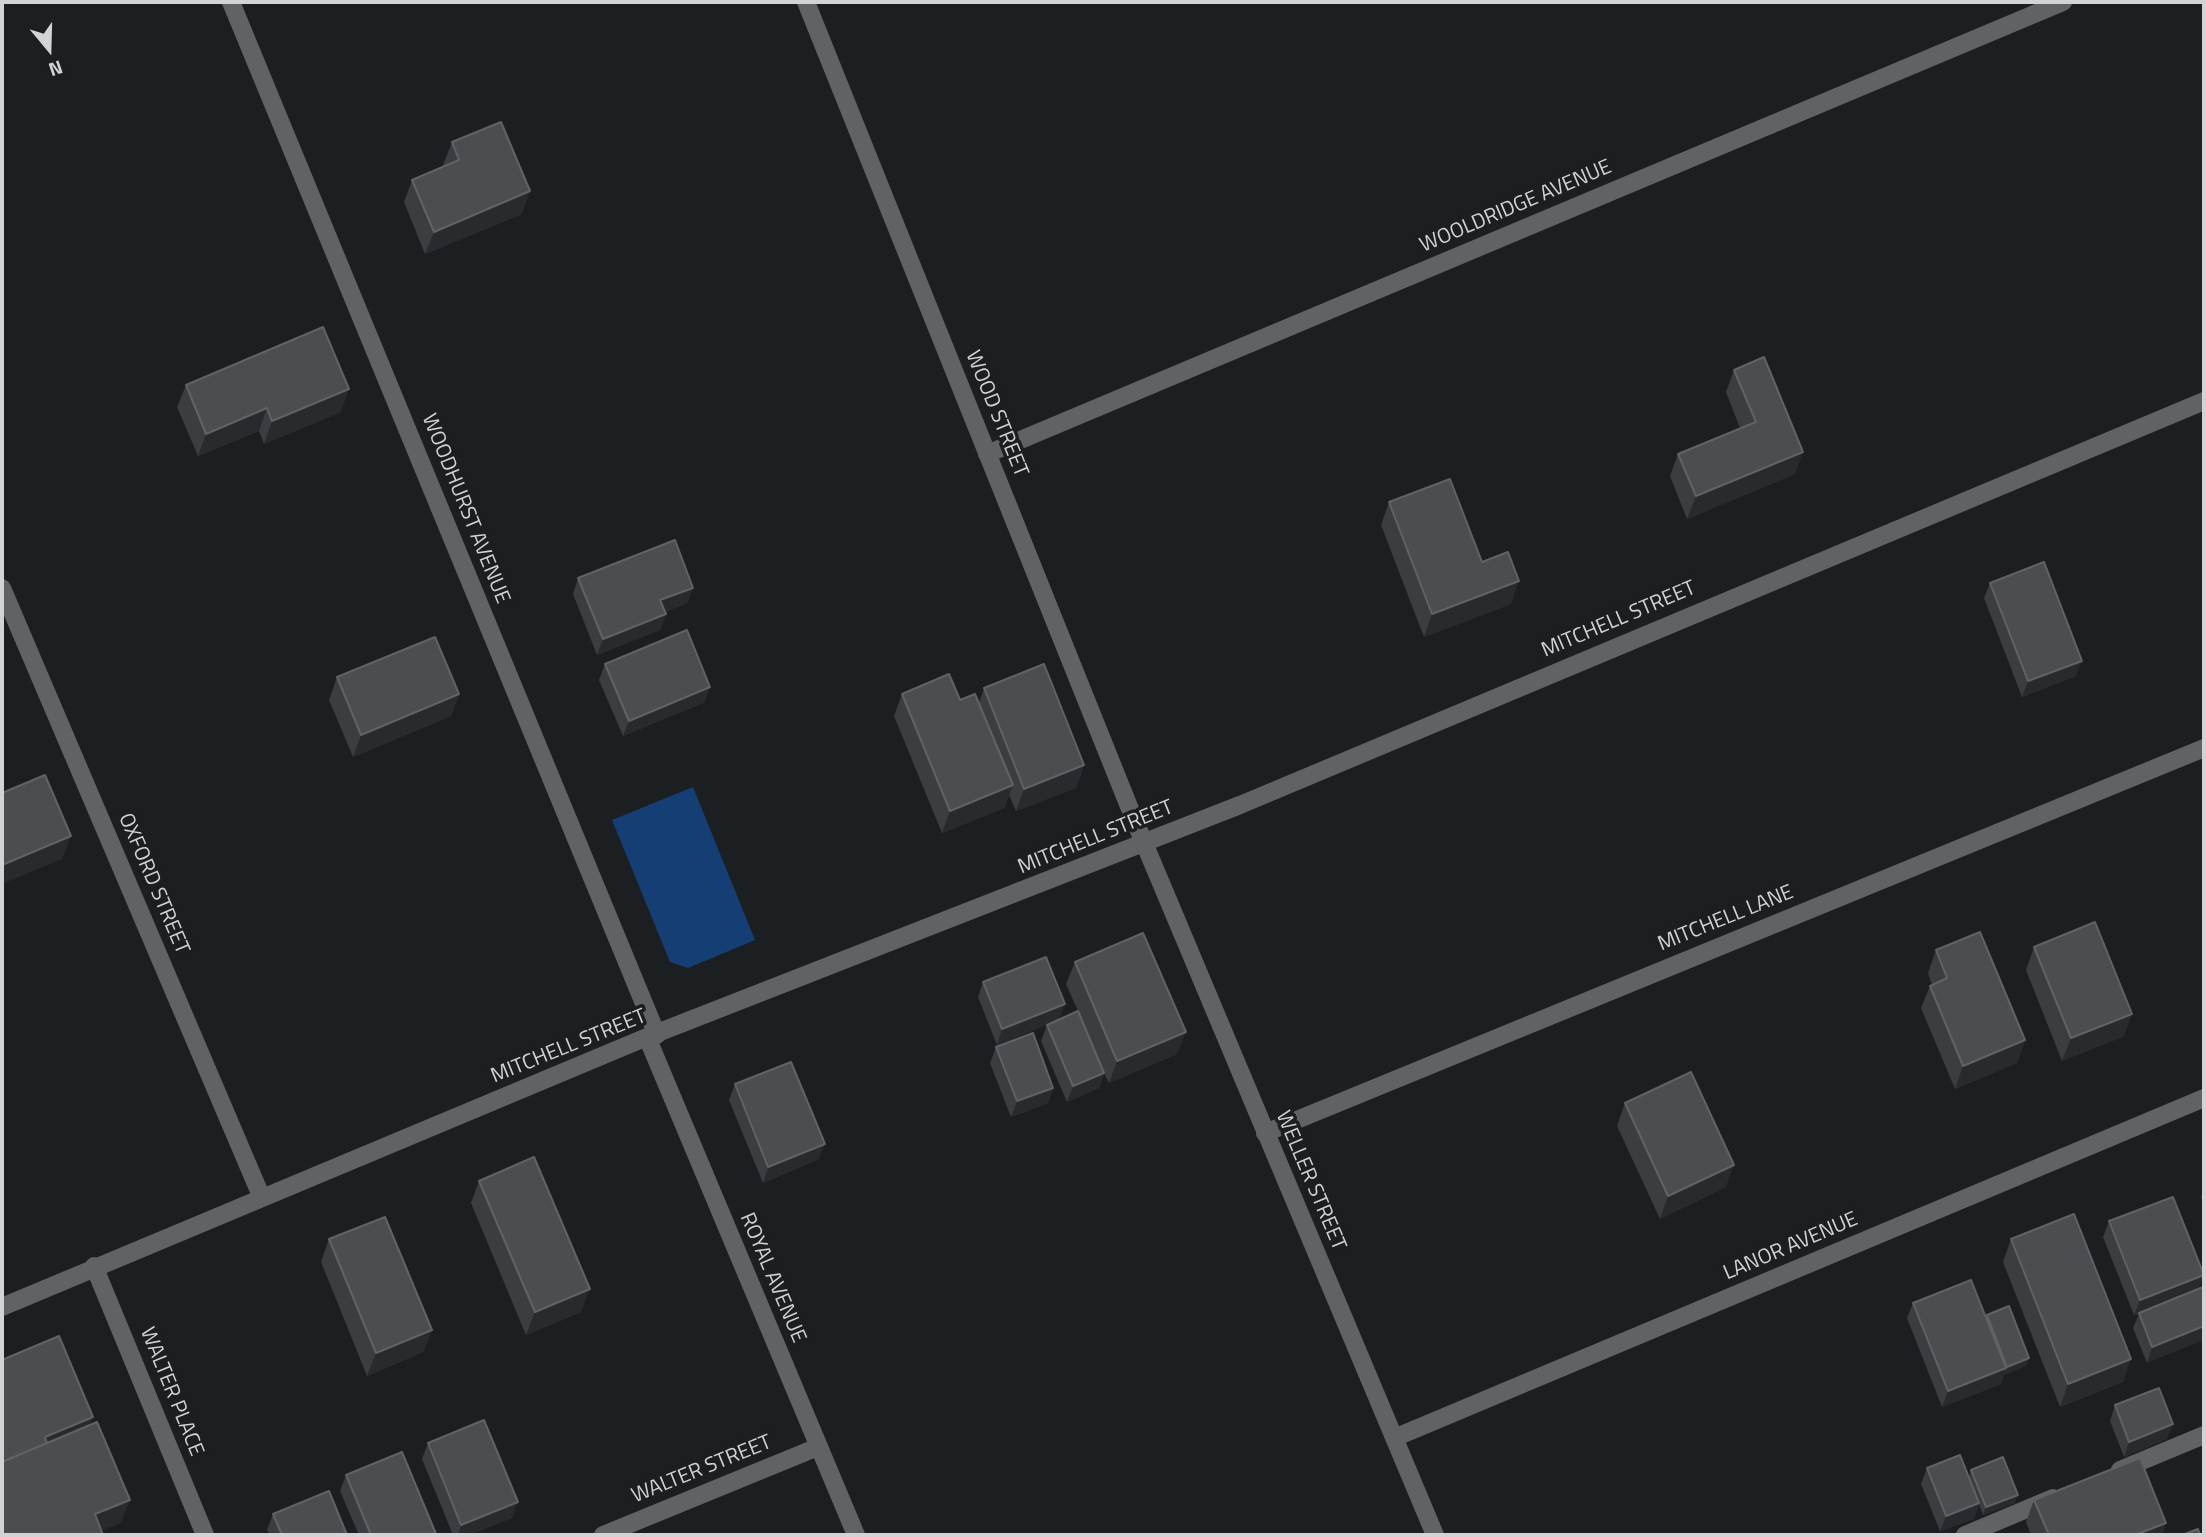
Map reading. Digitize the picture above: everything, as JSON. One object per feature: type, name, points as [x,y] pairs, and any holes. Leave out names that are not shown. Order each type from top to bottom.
[{"type":"street","name":"WOODHURST AVENUE","points":[[231,2],[652,1036]]},
{"type":"street","name":"WOOD STREET","points":[[806,2],[1144,844]]},
{"type":"street","name":"WOOLDRIDGE AVENUE","points":[[987,454],[2063,2]]},
{"type":"street","name":"MITCHELL STREET","points":[[2,1307],[94,1266],[652,1036],[1144,844],[2204,401]]},
{"type":"street","name":"OXFORD STREET","points":[[2,588],[262,1198]]},
{"type":"street","name":"MITCHELL LANE","points":[[1265,1133],[2204,748]]},
{"type":"street","name":"WELLER STREET","points":[[1144,844],[1435,1535]]},
{"type":"street","name":"ROYAL AVENUE","points":[[652,1036],[856,1535]]},
{"type":"street","name":"LANOR AVENUE","points":[[1394,1438],[2204,1098]]},
{"type":"street","name":"WALTER PLACE","points":[[94,1266],[205,1535]]},
{"type":"street","points":[[2105,1476],[2204,1435]]},
{"type":"street","name":"WALTER STREET","points":[[603,1535],[818,1447]]},
{"type":"street","points":[[1968,1535],[2068,1492]]},
{"type":"shaded area","points":[[693,787],[755,940],[688,968],[670,962],[612,820]]},
{"type":"building","points":[[501,122],[530,191],[434,232],[412,180],[459,160],[452,142]]},
{"type":"building","points":[[323,327],[349,389],[272,421],[267,408],[206,434],[186,385]]},
{"type":"building","points":[[1764,357],[1803,452],[1696,496],[1678,454],[1756,422],[1734,370]]},
{"type":"building","points":[[1450,479],[1482,562],[1508,552],[1519,581],[1432,614],[1389,502]]},
{"type":"building","points":[[675,540],[693,588],[660,600],[666,614],[603,639],[578,578]]},
{"type":"building","points":[[2044,562],[2082,661],[2028,681],[1990,583]]},
{"type":"building","points":[[687,630],[710,687],[629,721],[605,664]]},
{"type":"building","points":[[435,637],[459,694],[361,735],[337,677]]},
{"type":"building","points":[[1044,664],[1084,765],[1024,789],[984,688]]},
{"type":"building","points":[[949,674],[960,700],[975,694],[1013,785],[950,811],[902,694]]},
{"type":"building","points":[[45,775],[71,836],[2,865],[2,793]]},
{"type":"building","points":[[2095,922],[2132,1014],[2071,1038],[2034,947]]},
{"type":"building","points":[[1980,932],[2025,1040],[1963,1066],[1930,986],[1947,978],[1936,950]]},
{"type":"building","points":[[1143,933],[1186,1032],[1117,1061],[1075,962]]},
{"type":"building","points":[[1046,957],[1065,1004],[1002,1029],[983,982]]},
{"type":"building","points":[[1078,1011],[1104,1073],[1073,1086],[1047,1025]]},
{"type":"building","points":[[1033,1033],[1053,1088],[1017,1101],[996,1047]]},
{"type":"building","points":[[791,1062],[825,1144],[768,1167],[735,1084]]},
{"type":"building","points":[[1691,1072],[1734,1165],[1668,1196],[1625,1103]]},
{"type":"building","points":[[534,1157],[590,1289],[535,1312],[479,1181]]},
{"type":"building","points":[[2173,1197],[2204,1275],[2140,1300],[2109,1221]]},
{"type":"building","points":[[2074,1214],[2131,1359],[2068,1384],[2011,1239]]},
{"type":"building","points":[[385,1217],[432,1330],[376,1353],[329,1239]]},
{"type":"building","points":[[1971,1280],[2006,1368],[1948,1391],[1913,1303]]},
{"type":"building","points":[[2203,1287],[2204,1326],[2152,1347],[2139,1313]]},
{"type":"building","points":[[2009,1306],[2029,1358],[2007,1367],[1987,1315]]},
{"type":"building","points":[[59,1336],[93,1417],[45,1437],[47,1443],[2,1462],[2,1360]]},
{"type":"building","points":[[2159,1388],[2173,1424],[2129,1442],[2115,1405]]},
{"type":"building","points":[[484,1420],[518,1502],[461,1525],[428,1443]]},
{"type":"building","points":[[97,1422],[130,1500],[95,1514],[103,1535],[2,1535],[2,1462]]},
{"type":"building","points":[[402,1452],[436,1534],[371,1535],[346,1475]]},
{"type":"building","points":[[1960,1455],[1979,1503],[1946,1516],[1927,1468]]},
{"type":"building","points":[[2003,1457],[2018,1495],[1986,1507],[1971,1470]]},
{"type":"building","points":[[2140,1458],[2166,1523],[2135,1535],[2049,1535],[2034,1500]]},
{"type":"building","points":[[329,1491],[347,1535],[282,1535],[273,1514]]},
{"type":"building","points":[[2198,1529],[2200,1535],[2182,1535]]}]
